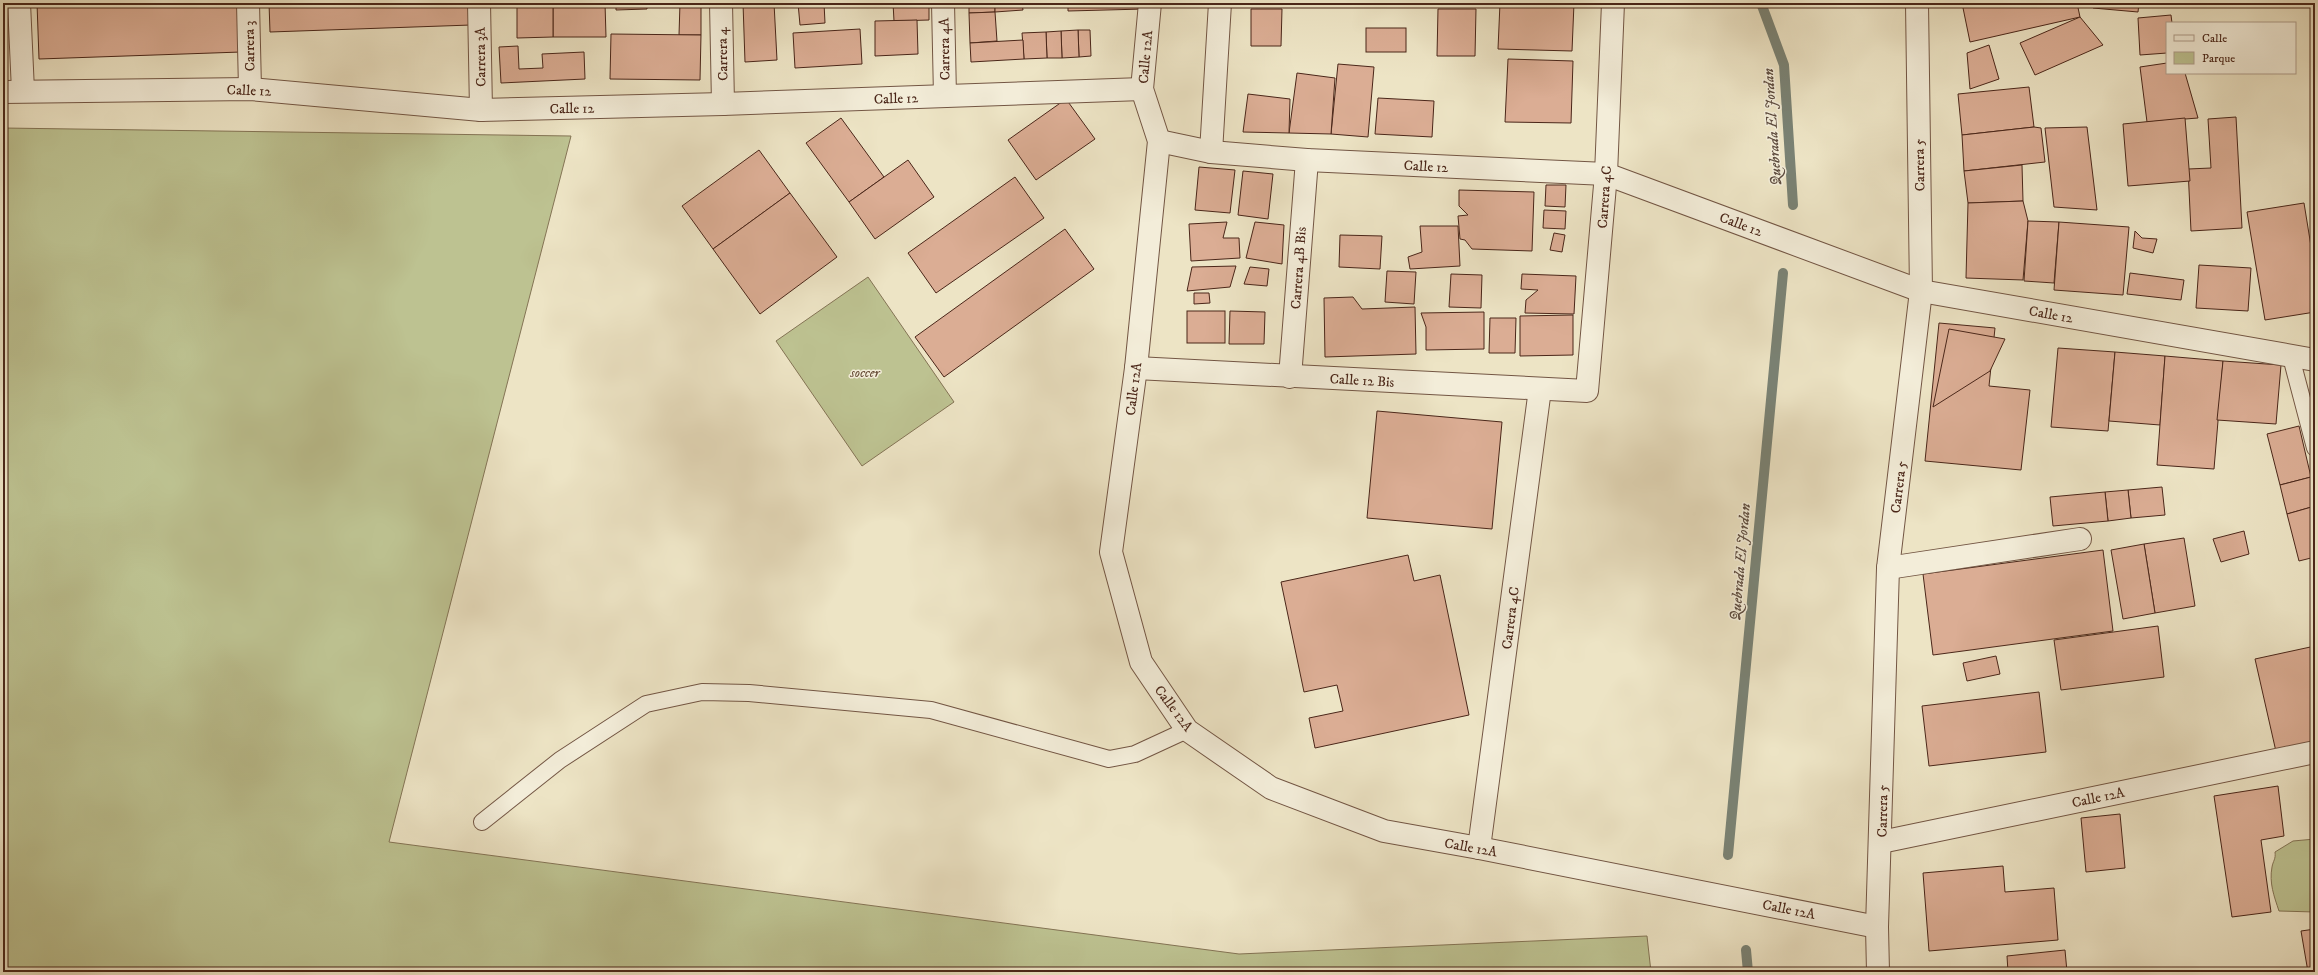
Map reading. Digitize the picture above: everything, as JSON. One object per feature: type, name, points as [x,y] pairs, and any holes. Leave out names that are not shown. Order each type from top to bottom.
[{"type":"street","points":[[13,92],[19,3]]},
{"type":"street","name":"Carrera 3","points":[[248,3],[250,89]]},
{"type":"street","name":"Carrera 3A","points":[[479,3],[481,110]]},
{"type":"street","name":"Carrera 4","points":[[720,3],[723,104]]},
{"type":"street","name":"Carrera 4A","points":[[943,3],[944,96]]},
{"type":"street","name":"Calle 12A","points":[[1150,3],[1142,89],[1159,141],[1136,368],[1111,552],[1141,662],[1187,730],[1271,788],[1384,831],[1479,848],[1877,927]]},
{"type":"street","points":[[1211,152],[1220,3]]},
{"type":"street","name":"Carrera 4C","points":[[1588,390],[1606,174],[1613,3]]},
{"type":"street","name":"Carrera 5","points":[[1878,972],[1877,927],[1881,842],[1888,568],[1921,291],[1916,3]]},
{"type":"street","name":"Calle 12","points":[[13,92],[250,89],[481,110],[723,104],[1142,89]]},
{"type":"street","name":"Calle 12","points":[[1159,141],[1211,152],[1306,160],[1606,174],[1921,291],[2315,360]]},
{"type":"street","name":"Carrera 4B Bis","points":[[1290,377],[1306,160]]},
{"type":"street","name":"Calle 12 Bis","points":[[1136,368],[1290,377],[1588,390]]},
{"type":"street","name":"Carrera 4C","points":[[1479,848],[1540,389]]},
{"type":"street","points":[[1888,568],[2080,539]]},
{"type":"street","name":"Calle 12A","points":[[1881,842],[2315,752]]},
{"type":"lane","points":[[2291,357],[2315,448]]},
{"type":"lane","points":[[482,822],[560,760],[646,704],[702,692],[749,693],[931,710],[1109,759],[1135,754],[1187,730]]},
{"type":"green space","points":[[3,128],[571,136],[389,842],[1239,954],[1647,936],[1651,972],[3,972]]},
{"type":"green space","name":"soccer","points":[[868,277],[954,402],[862,466],[776,341]]},
{"type":"green space","points":[[2315,839],[2315,912],[2279,911],[2272,889],[2271,879],[2275,852],[2293,841]]},
{"type":"building","points":[[3,3],[5,58],[3,58]]},
{"type":"building","points":[[37,3],[239,3],[241,52],[39,59]]},
{"type":"building","points":[[269,3],[471,3],[471,25],[270,32]]},
{"type":"building","points":[[605,3],[606,37],[553,37],[553,4]]},
{"type":"building","points":[[616,3],[647,3],[647,9],[616,10]]},
{"type":"building","points":[[680,3],[701,3],[701,35],[679,35]]},
{"type":"building","points":[[743,3],[774,3],[777,60],[745,62]]},
{"type":"building","points":[[798,3],[824,3],[825,23],[800,25]]},
{"type":"building","points":[[893,3],[929,3],[929,20],[894,21]]},
{"type":"building","points":[[969,3],[995,3],[995,12],[969,13]]},
{"type":"building","points":[[995,3],[1022,3],[1023,10],[995,12]]},
{"type":"building","points":[[1068,3],[1144,3],[1144,9],[1068,11]]},
{"type":"building","points":[[1331,3],[1418,3],[1331,7]]},
{"type":"building","points":[[1500,3],[1574,3],[1572,51],[1498,49]]},
{"type":"building","points":[[1962,3],[2077,3],[2080,17],[1970,42]]},
{"type":"building","points":[[2094,3],[2139,3],[2138,12],[2093,8]]},
{"type":"building","points":[[517,4],[553,4],[553,37],[517,38]]},
{"type":"building","points":[[1251,9],[1282,9],[1281,46],[1251,46]]},
{"type":"building","points":[[1438,9],[1476,9],[1475,56],[1437,56]]},
{"type":"building","points":[[995,12],[997,41],[970,43],[969,13]]},
{"type":"building","points":[[2171,15],[2172,22],[2166,22],[2166,53],[2140,55],[2138,18]]},
{"type":"building","points":[[2080,17],[2103,45],[2035,75],[2020,43]]},
{"type":"building","points":[[917,20],[918,54],[875,56],[875,21]]},
{"type":"building","points":[[1366,28],[1406,28],[1406,52],[1366,52]]},
{"type":"building","points":[[860,29],[862,64],[795,68],[793,33]]},
{"type":"building","points":[[1078,30],[1090,30],[1091,56],[1079,57]]},
{"type":"building","points":[[1078,30],[1079,57],[1062,58],[1061,31]]},
{"type":"building","points":[[1061,31],[1062,58],[1047,58],[1046,32]]},
{"type":"building","points":[[1046,32],[1047,58],[1024,59],[1022,33]]},
{"type":"building","points":[[611,34],[701,35],[700,80],[610,79]]},
{"type":"building","points":[[1023,40],[1024,59],[971,62],[970,43]]},
{"type":"building","points":[[1989,45],[1999,79],[1970,89],[1967,53]]},
{"type":"building","points":[[518,46],[519,69],[543,68],[542,54],[584,52],[585,79],[501,83],[499,47]]},
{"type":"building","points":[[1508,59],[1573,61],[1571,123],[1505,122]]},
{"type":"building","points":[[2166,63],[2166,74],[2185,74],[2198,118],[2147,122],[2140,67]]},
{"type":"building","points":[[1338,64],[1374,67],[1368,137],[1331,134]]},
{"type":"building","points":[[1297,73],[1335,78],[1331,134],[1289,133]]},
{"type":"building","points":[[2029,87],[2034,127],[1962,135],[1958,94]]},
{"type":"building","points":[[1248,94],[1290,99],[1289,133],[1243,132]]},
{"type":"building","points":[[1378,98],[1434,101],[1432,137],[1375,134]]},
{"type":"building","points":[[1066,99],[1095,139],[1036,180],[1008,140]]},
{"type":"building","points":[[2236,117],[2242,228],[2191,231],[2188,169],[2211,168],[2208,119]]},
{"type":"building","points":[[841,118],[884,177],[849,202],[806,143]]},
{"type":"building","points":[[2185,118],[2190,181],[2128,186],[2123,124]]},
{"type":"building","points":[[2034,127],[2041,128],[2045,162],[1964,171],[1962,135]]},
{"type":"building","points":[[2087,127],[2097,210],[2054,207],[2045,128]]},
{"type":"building","points":[[759,150],[790,193],[713,249],[682,206]]},
{"type":"building","points":[[908,160],[934,197],[875,239],[849,202]]},
{"type":"building","points":[[2022,165],[2023,201],[1968,203],[1964,171]]},
{"type":"building","points":[[1199,167],[1235,170],[1230,213],[1195,210]]},
{"type":"building","points":[[1243,171],[1273,174],[1268,219],[1238,215]]},
{"type":"building","points":[[1015,177],[1044,218],[936,293],[908,253]]},
{"type":"building","points":[[1546,185],[1566,185],[1565,207],[1545,206]]},
{"type":"building","points":[[1459,190],[1534,192],[1532,251],[1472,249],[1465,240],[1460,239],[1458,216],[1468,215],[1459,206]]},
{"type":"building","points":[[790,193],[837,257],[760,314],[713,249]]},
{"type":"building","points":[[2023,201],[2028,221],[2023,280],[1966,278],[1968,203]]},
{"type":"building","points":[[2304,203],[2315,271],[2315,312],[2265,320],[2247,212]]},
{"type":"building","points":[[1544,210],[1566,211],[1565,229],[1543,228]]},
{"type":"building","points":[[2028,221],[2059,222],[2054,283],[2024,281]]},
{"type":"building","points":[[1227,222],[1223,238],[1239,238],[1240,258],[1191,261],[1189,224]]},
{"type":"building","points":[[1255,222],[1284,225],[1282,264],[1246,258]]},
{"type":"building","points":[[2059,222],[2129,227],[2123,295],[2054,290]]},
{"type":"building","points":[[1420,226],[1458,226],[1460,266],[1410,269],[1408,257],[1422,252]]},
{"type":"building","points":[[1065,229],[1094,269],[944,377],[915,337]]},
{"type":"building","points":[[2135,231],[2142,238],[2157,239],[2153,253],[2133,248]]},
{"type":"building","points":[[1554,233],[1565,235],[1562,252],[1550,250]]},
{"type":"building","points":[[1340,235],[1382,236],[1380,269],[1339,267]]},
{"type":"building","points":[[2199,265],[2251,268],[2248,311],[2196,308]]},
{"type":"building","points":[[1236,266],[1230,287],[1187,291],[1192,267]]},
{"type":"building","points":[[1250,267],[1269,269],[1267,286],[1244,284]]},
{"type":"building","points":[[1387,271],[1416,272],[1414,304],[1385,302]]},
{"type":"building","points":[[2130,273],[2184,280],[2181,300],[2127,294]]},
{"type":"building","points":[[1451,274],[1482,275],[1481,308],[1449,307]]},
{"type":"building","points":[[1522,274],[1576,276],[1574,314],[1525,313],[1526,300],[1538,290],[1521,289]]},
{"type":"building","points":[[1194,293],[1209,293],[1210,303],[1194,304]]},
{"type":"building","points":[[1353,297],[1362,309],[1415,307],[1416,354],[1325,357],[1324,298]]},
{"type":"building","points":[[1187,311],[1225,311],[1225,343],[1187,343]]},
{"type":"building","points":[[1230,311],[1265,312],[1264,344],[1229,344]]},
{"type":"building","points":[[1484,312],[1484,349],[1426,350],[1426,327],[1421,313]]},
{"type":"building","points":[[1573,315],[1573,355],[1520,356],[1520,316]]},
{"type":"building","points":[[1490,318],[1516,318],[1515,353],[1489,353]]},
{"type":"building","points":[[1939,323],[1995,328],[1989,386],[2030,390],[2021,470],[1925,461]]},
{"type":"building","points":[[1949,329],[2005,339],[1990,371],[1933,407]]},
{"type":"building","points":[[2058,348],[2115,352],[2108,431],[2051,427]]},
{"type":"building","points":[[2115,352],[2165,356],[2160,425],[2109,421]]},
{"type":"building","points":[[2165,356],[2223,361],[2214,469],[2157,465]]},
{"type":"building","points":[[2223,361],[2281,365],[2276,424],[2217,420]]},
{"type":"building","points":[[1377,411],[1502,422],[1492,529],[1367,518]]},
{"type":"building","points":[[2299,426],[2311,477],[2280,485],[2267,434]]},
{"type":"building","points":[[2311,477],[2315,490],[2315,506],[2287,514],[2280,485]]},
{"type":"building","points":[[2162,487],[2165,515],[2131,518],[2128,490]]},
{"type":"building","points":[[2128,490],[2131,518],[2108,521],[2105,492]]},
{"type":"building","points":[[2105,492],[2108,521],[2053,526],[2050,497]]},
{"type":"building","points":[[2315,506],[2315,557],[2299,561],[2287,514]]},
{"type":"building","points":[[2244,531],[2249,554],[2221,562],[2213,539]]},
{"type":"building","points":[[2184,538],[2195,606],[2155,613],[2144,544]]},
{"type":"building","points":[[2144,544],[2155,613],[2123,619],[2111,550]]},
{"type":"building","points":[[2103,550],[2113,631],[1933,655],[1923,574]]},
{"type":"building","points":[[1408,555],[1414,581],[1440,575],[1469,715],[1315,748],[1309,718],[1343,711],[1337,685],[1304,692],[1281,582]]},
{"type":"building","points":[[2158,626],[2164,677],[2061,690],[2054,640]]},
{"type":"building","points":[[2315,646],[2315,748],[2277,756],[2255,659]]},
{"type":"building","points":[[1996,656],[2000,674],[1967,681],[1963,663]]},
{"type":"building","points":[[2039,692],[2046,752],[1929,766],[1922,706]]},
{"type":"building","points":[[2278,786],[2284,836],[2261,840],[2271,912],[2232,917],[2214,796]]},
{"type":"building","points":[[2120,814],[2125,868],[2086,872],[2081,818]]},
{"type":"building","points":[[2003,866],[2005,892],[2054,888],[2058,940],[1929,951],[1923,873]]},
{"type":"building","points":[[2315,929],[2315,972],[2308,972],[2301,931]]},
{"type":"building","points":[[2065,950],[2067,972],[2008,972],[2007,956]]},
{"type":"waterway","name":"Quebrada El Jordan","points":[[1761,3],[1784,65],[1793,205]]},
{"type":"waterway","name":"Quebrada El Jordan","points":[[1728,855],[1783,273]]},
{"type":"waterway","name":"Quebrada El Jordan","points":[[1746,950],[1748,972]]}]
